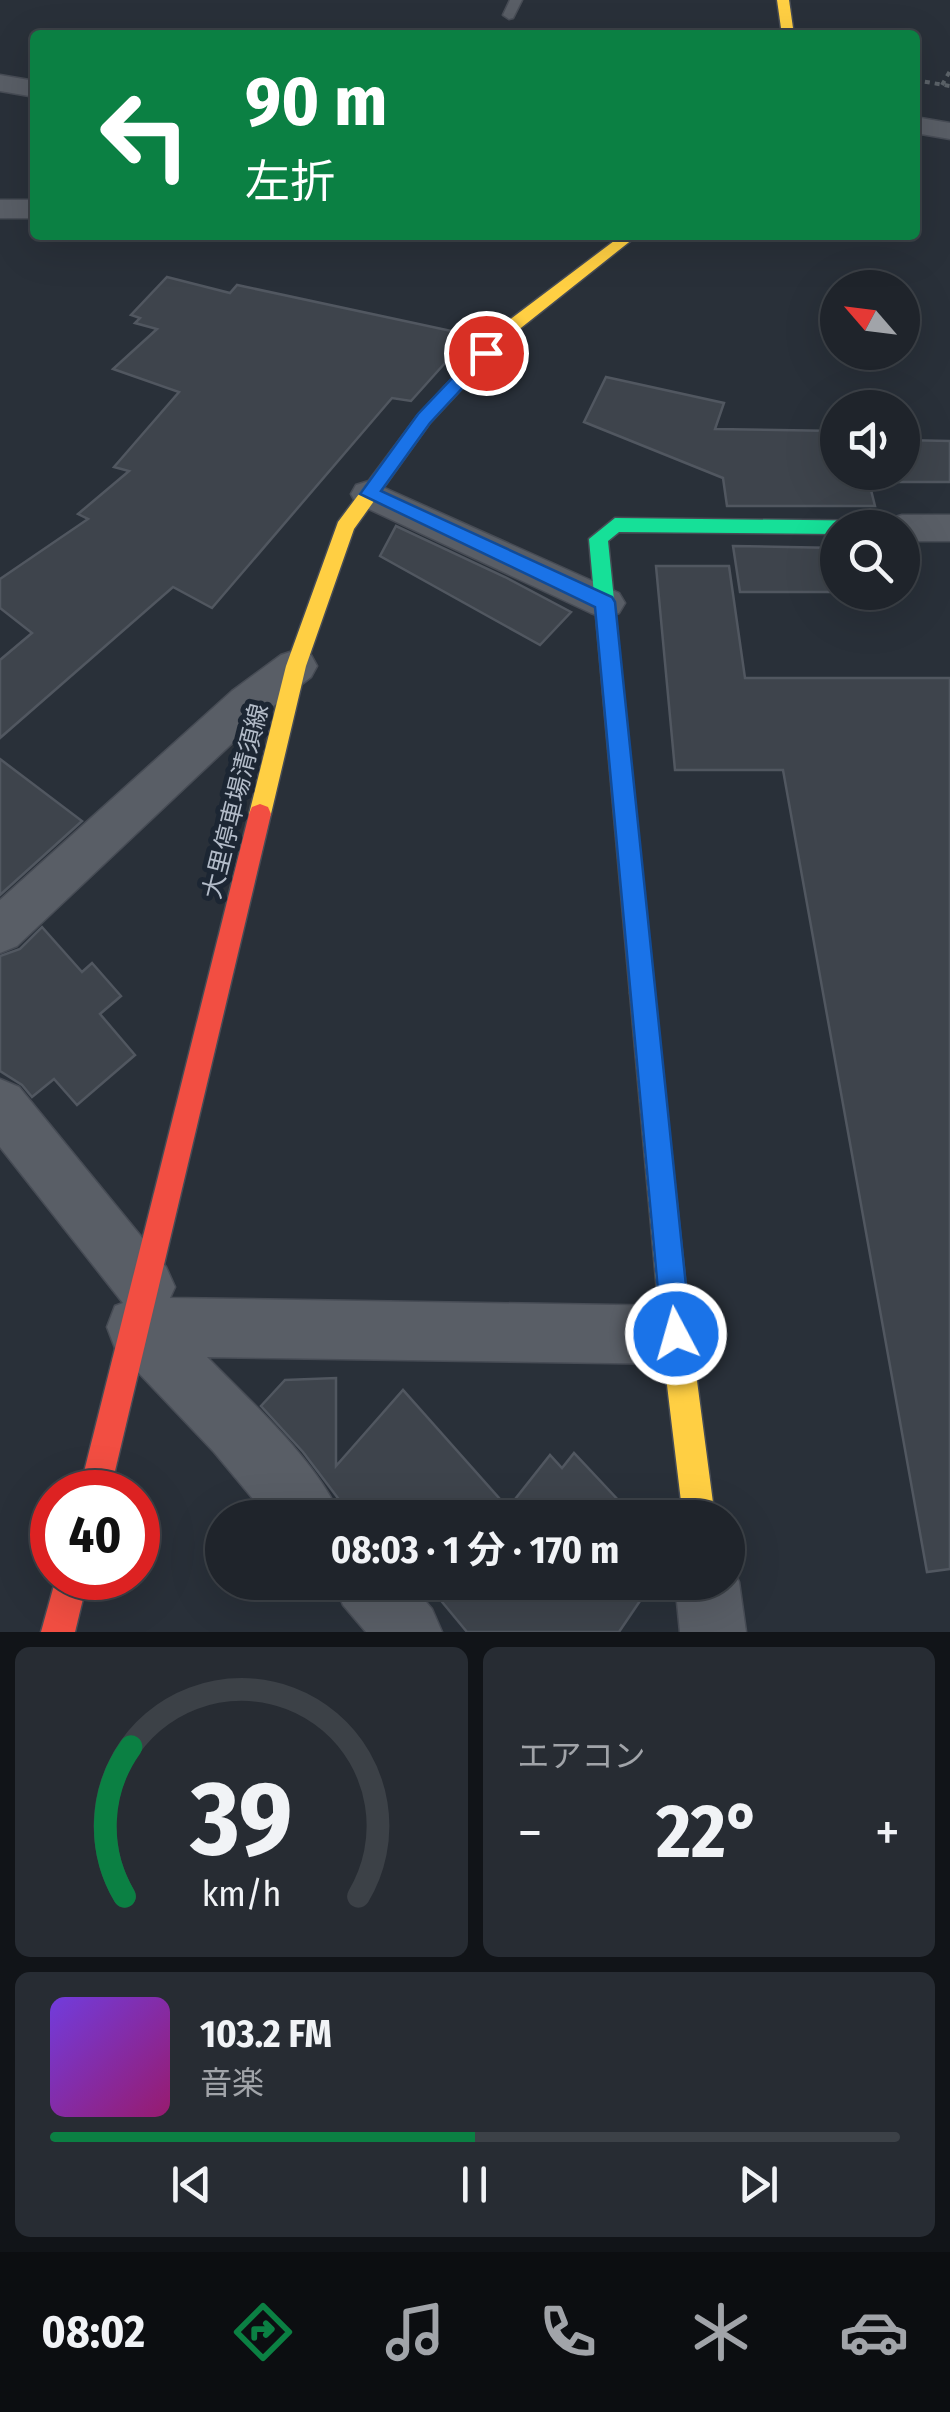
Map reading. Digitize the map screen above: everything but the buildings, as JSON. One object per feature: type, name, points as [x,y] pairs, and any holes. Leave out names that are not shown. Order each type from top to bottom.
[{"type":"main road","points":[[784,0],[787,30]]},
{"type":"main road","name":"大里停車場清須線","points":[[100,1470],[296,666],[345,526],[424,418],[506,331],[624,240]]},
{"type":"main road","points":[[697,1500],[676,1334],[598,540],[615,525],[820,527]]},
{"type":"main road","points":[[58,1632],[66,1600]]},
{"type":"street","points":[[0,83],[30,89]]},
{"type":"street","points":[[920,127],[950,131]]},
{"type":"street","points":[[0,209],[30,210]]},
{"type":"street","points":[[370,494],[605,602]]},
{"type":"street","points":[[920,528],[950,528]]},
{"type":"street","points":[[0,931],[247,704],[296,666]]},
{"type":"street","points":[[0,1105],[141,1307],[295,1500]]},
{"type":"street","points":[[141,1307],[676,1334]]},
{"type":"street","points":[[381,1600],[408,1632]]},
{"type":"street","points":[[709,1600],[713,1632]]},
{"type":"lane","points":[[509,15],[516,0]]},
{"type":"path","points":[[942,85],[950,71]]},
{"type":"path","points":[[920,81],[950,86]]},
{"type":"traffic: fast","points":[[642,993],[598,539],[615,525],[820,527]]},
{"type":"traffic: slow","points":[[783,0],[787,30]]},
{"type":"traffic: slow","points":[[260,814],[296,666],[345,527],[424,419],[506,331],[624,240]]},
{"type":"traffic: slow","points":[[642,993],[697,1500]]},
{"type":"traffic: jam","points":[[99,1470],[260,814]]},
{"type":"traffic: jam","points":[[58,1632],[66,1600]]},
{"type":"route","points":[[486,353],[424,418],[370,494],[605,602],[676,1334]]}]
